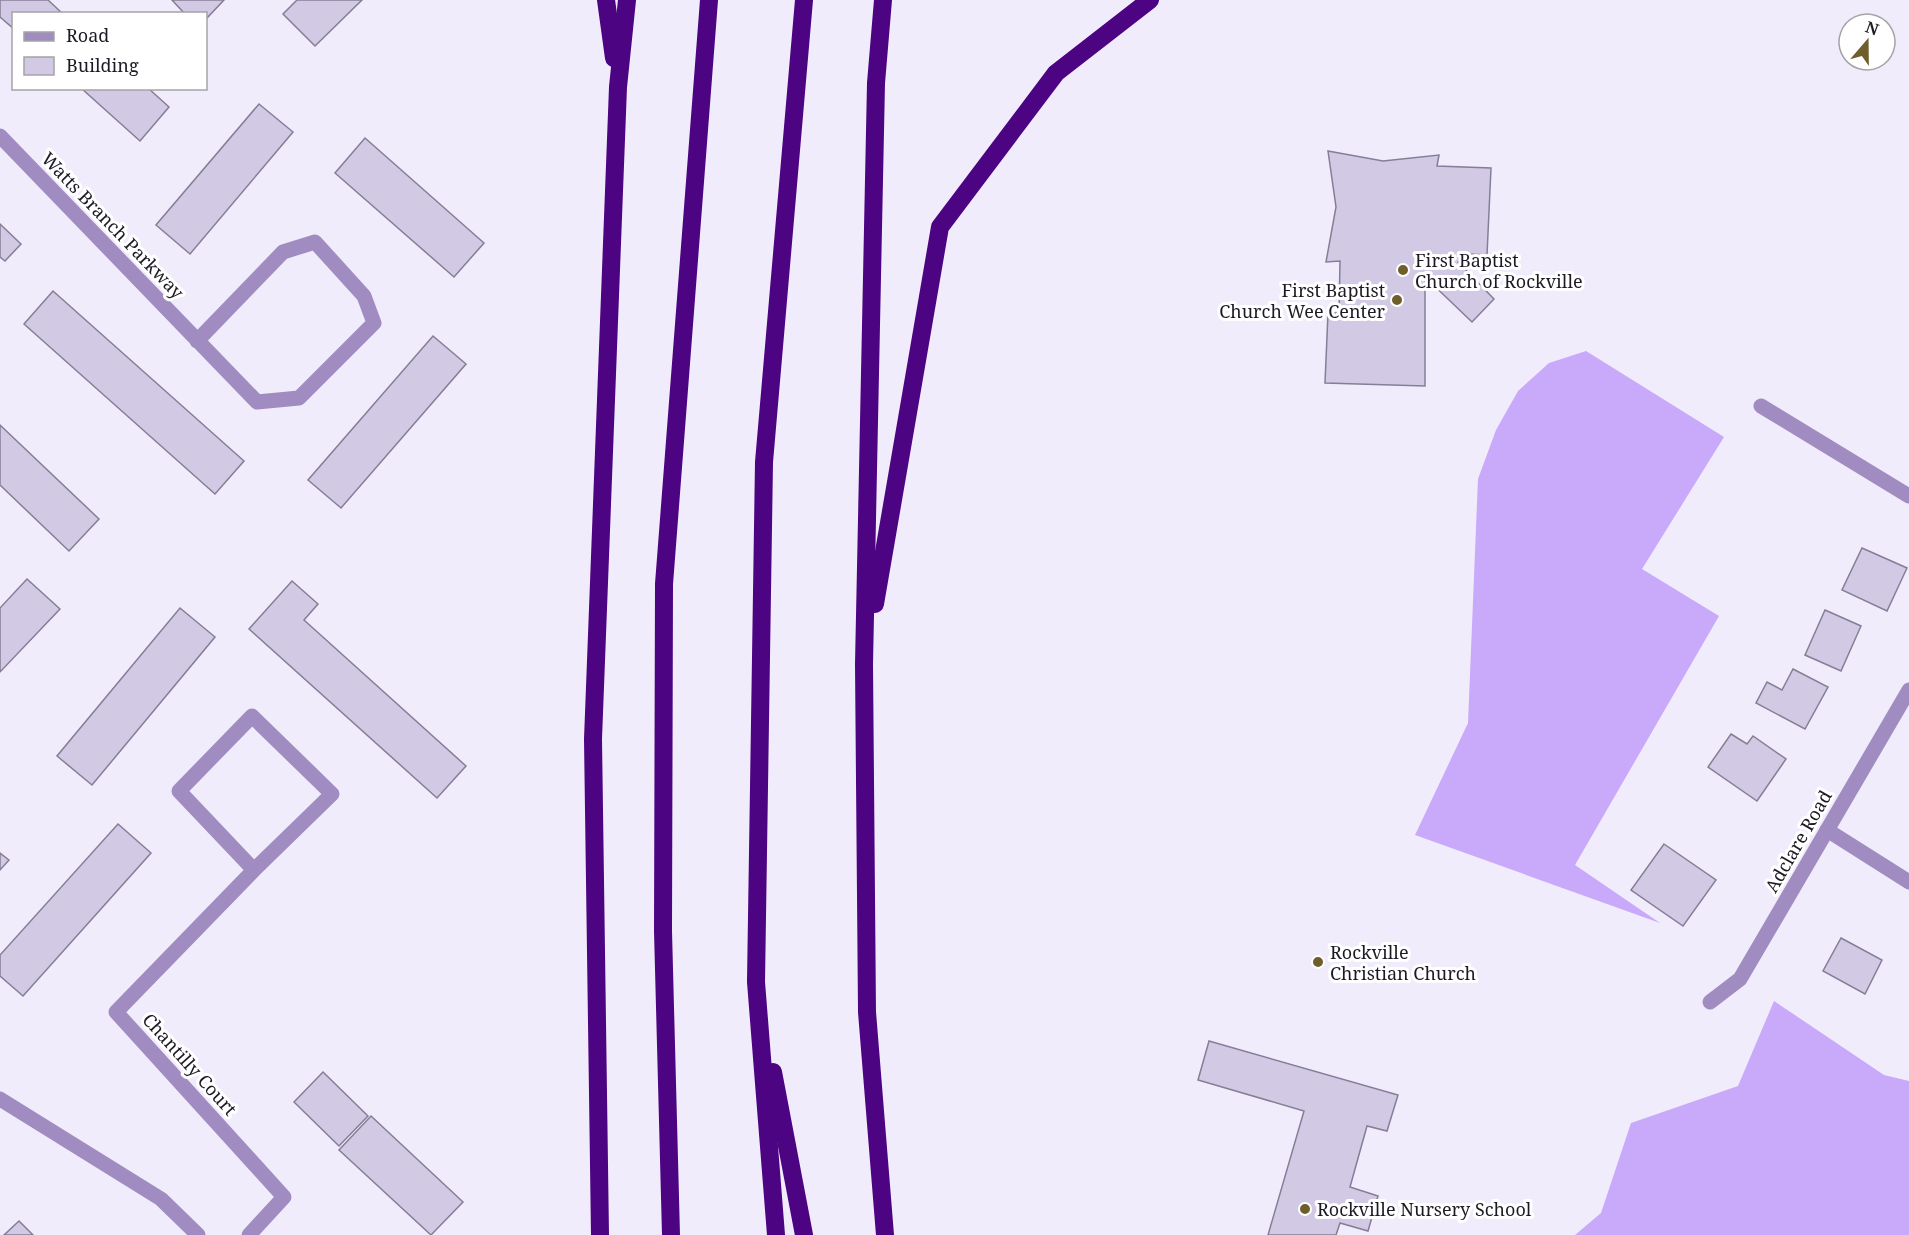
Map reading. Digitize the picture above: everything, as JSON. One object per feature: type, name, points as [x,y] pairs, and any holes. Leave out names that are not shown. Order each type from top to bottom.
[{"type":"highway","points":[[606,0],[618,87]]},
{"type":"highway","points":[[600,1235],[593,739],[618,87],[627,0]]},
{"type":"highway","points":[[671,1235],[663,931],[664,584],[709,0]]},
{"type":"highway","points":[[776,1235],[756,982],[764,462],[804,0]]},
{"type":"highway","points":[[883,0],[876,82],[864,664],[867,1012],[885,1235]]},
{"type":"highway","points":[[864,664],[940,227],[1056,73],[1150,0]]},
{"type":"highway","points":[[756,982],[804,1235]]},
{"type":"street","name":"Watts Branch Parkway","points":[[0,136],[197,341],[257,402],[299,398],[374,323],[364,296],[315,242],[283,252],[197,341]]},
{"type":"street","points":[[1761,406],[1909,496]]},
{"type":"street","name":"Adclare Road","points":[[1710,1002],[1740,979],[1909,690]]},
{"type":"street","points":[[252,716],[332,794],[254,870],[179,791],[252,716]]},
{"type":"street","points":[[1827,830],[1909,882]]},
{"type":"street","name":"Chantilly Court","points":[[249,1235],[284,1197],[116,1012],[254,870]]},
{"type":"street","points":[[0,1100],[161,1199],[198,1235]]},
{"type":"shaded area","points":[[1586,351],[1724,437],[1642,569],[1719,616],[1575,865],[1660,923],[1415,835],[1468,723],[1478,479],[1496,430],[1518,391],[1549,363]]},
{"type":"shaded area","points":[[1774,1001],[1884,1075],[1909,1081],[1909,1235],[1575,1235],[1601,1213],[1631,1123],[1738,1086]]},
{"type":"building","points":[[0,0],[48,0],[61,12],[12,12],[12,27],[0,17]]},
{"type":"building","points":[[172,0],[224,0],[207,18],[207,12],[183,12]]},
{"type":"building","points":[[297,0],[362,0],[315,46],[283,14]]},
{"type":"building","points":[[83,90],[150,90],[169,107],[140,141]]},
{"type":"building","points":[[259,104],[293,132],[190,254],[156,225]]},
{"type":"building","points":[[365,138],[484,243],[454,277],[335,173]]},
{"type":"building","name":"First Baptist Church of Rockville","points":[[1328,151],[1383,161],[1439,155],[1437,166],[1491,168],[1487,255],[1468,254],[1458,262],[1494,299],[1472,322],[1425,277],[1425,386],[1325,383],[1328,313],[1339,313],[1340,261],[1326,262],[1336,207]]},
{"type":"building","points":[[0,224],[21,244],[5,261],[0,257]]},
{"type":"building","points":[[53,291],[244,461],[215,494],[24,324]]},
{"type":"building","points":[[433,336],[466,364],[341,508],[308,480]]},
{"type":"building","points":[[0,425],[99,519],[69,551],[0,485]]},
{"type":"building","points":[[1862,548],[1907,568],[1887,611],[1842,590]]},
{"type":"building","points":[[27,579],[60,609],[0,672],[0,608]]},
{"type":"building","points":[[292,581],[318,604],[304,620],[466,766],[437,798],[249,629]]},
{"type":"building","points":[[180,608],[215,637],[92,785],[57,756]]},
{"type":"building","points":[[1825,610],[1861,626],[1841,671],[1805,655]]},
{"type":"building","points":[[1793,669],[1828,687],[1805,729],[1756,703],[1767,682],[1782,690]]},
{"type":"building","points":[[1731,734],[1747,744],[1753,736],[1786,759],[1757,801],[1708,767]]},
{"type":"building","points":[[118,824],[151,853],[23,996],[0,976],[0,955]]},
{"type":"building","points":[[1664,844],[1716,880],[1683,926],[1631,890]]},
{"type":"building","points":[[0,853],[9,860],[0,870]]},
{"type":"building","points":[[1841,938],[1882,960],[1865,994],[1823,971]]},
{"type":"building","points":[[1209,1041],[1398,1095],[1387,1131],[1367,1126],[1350,1187],[1378,1196],[1368,1231],[1340,1223],[1336,1235],[1268,1235],[1304,1111],[1198,1080]]},
{"type":"building","points":[[323,1072],[368,1116],[339,1146],[294,1102]]},
{"type":"building","points":[[371,1116],[463,1202],[431,1235],[339,1150]]},
{"type":"building","points":[[19,1221],[33,1235],[4,1235]]},
{"type":"place","name":"First Baptist Church of Rockville","points":[[1403,270]]},
{"type":"place","name":"First Baptist Church Wee Center","points":[[1397,300]]},
{"type":"place","name":"Rockville Christian Church","points":[[1318,962]]},
{"type":"place","name":"Rockville Nursery School","points":[[1305,1209]]}]
